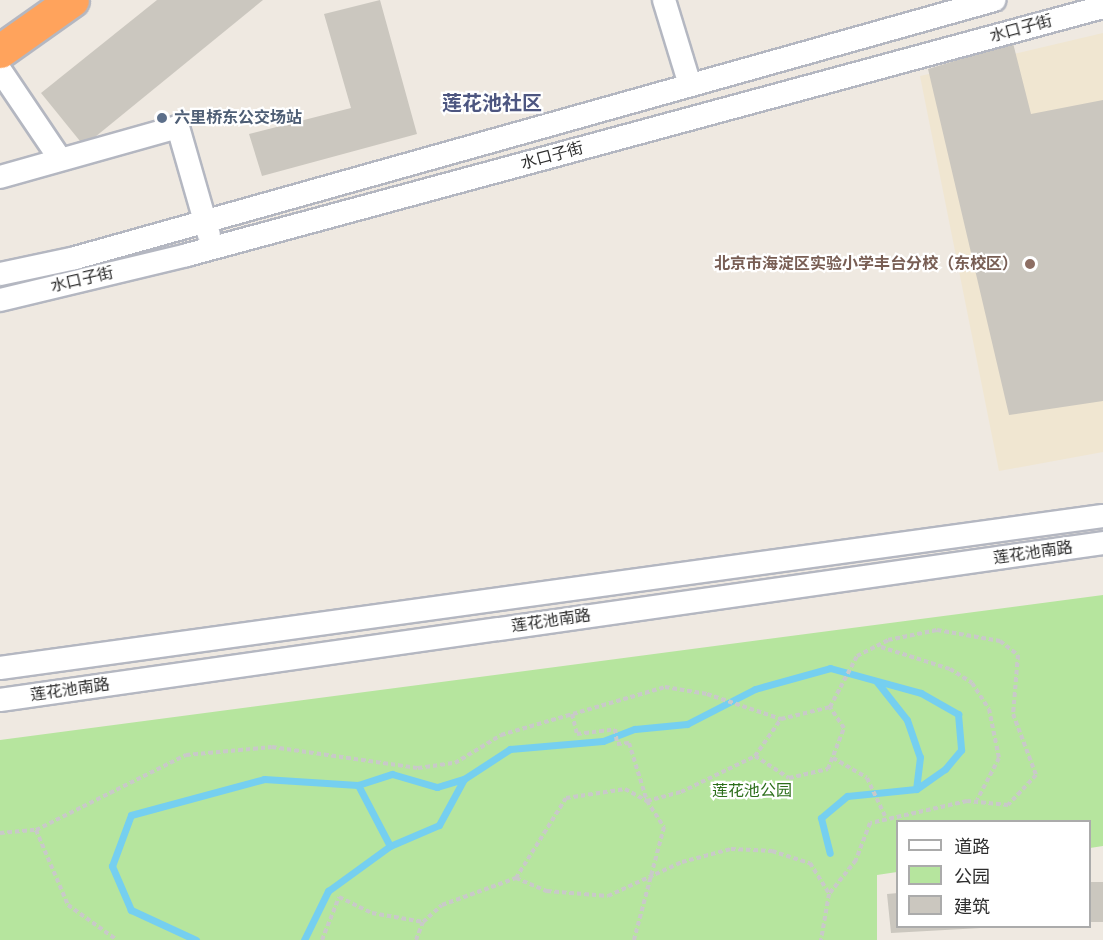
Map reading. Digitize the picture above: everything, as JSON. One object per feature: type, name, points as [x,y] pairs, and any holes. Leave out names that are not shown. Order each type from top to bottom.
[{"type":"highway","points":[[0,51],[72,0]]},
{"type":"street","points":[[664,0],[690,85]]},
{"type":"street","name":"水口子街","points":[[0,274],[205,221],[994,0]]},
{"type":"street","name":"水口子街","points":[[0,300],[213,248],[1103,7]]},
{"type":"street","points":[[0,70],[60,159]]},
{"type":"street","points":[[0,177],[178,127],[213,248]]},
{"type":"street","name":"莲花池南路","points":[[0,668],[1103,516]]},
{"type":"street","name":"莲花池南路","points":[[0,700],[1103,543]]},
{"type":"path","points":[[821,940],[829,894],[856,860],[863,833],[885,816],[930,813],[977,800],[1008,805],[1036,776],[1013,714],[1018,655],[1000,641],[937,630],[888,640],[881,647],[853,662],[830,707]]},
{"type":"path","points":[[881,647],[950,669],[972,683],[989,709],[999,758],[977,800]]},
{"type":"path","points":[[0,833],[36,830],[186,755],[272,747],[418,768],[455,763],[501,735],[665,687],[722,699],[781,719],[830,707]]},
{"type":"path","points":[[755,756],[789,777],[828,769],[844,728],[830,707]]},
{"type":"path","points":[[572,714],[577,734],[615,729],[617,744],[629,743],[646,801],[664,827],[634,940]]},
{"type":"path","points":[[416,940],[423,922],[442,904],[516,878],[566,798],[625,789],[646,801],[681,792],[755,756],[781,719]]},
{"type":"path","points":[[833,758],[867,778],[885,816]]},
{"type":"path","points":[[36,830],[68,905],[117,940]]},
{"type":"path","points":[[516,878],[547,891],[608,896],[652,874],[731,849],[772,851],[810,864],[829,894]]},
{"type":"path","points":[[322,940],[339,897],[372,913],[423,922]]},
{"type":"shaded area","name":"北京市海淀区实验小学丰台分校（东校区）","points":[[1103,33],[1103,452],[999,471],[920,76]]},
{"type":"green space","name":"莲花池公园","points":[[1103,595],[1103,846],[1091,848],[1091,820],[896,820],[896,872],[877,875],[877,940],[0,940],[0,740]]},
{"type":"building","points":[[157,0],[263,0],[84,146],[41,93]]},
{"type":"building","points":[[380,0],[417,134],[262,176],[249,134],[351,108],[324,14]]},
{"type":"building","name":"北京市海淀区实验小学丰台分校（东校区）","points":[[1013,43],[1031,114],[1103,100],[1103,401],[1009,415],[928,69]]},
{"type":"building","points":[[1091,882],[1103,882],[1103,922],[1091,922]]},
{"type":"building","points":[[896,893],[896,928],[981,928],[891,933],[887,894]]},
{"type":"waterway","points":[[390,846],[439,825],[464,779],[510,749],[603,741],[635,729],[687,724],[755,689],[830,668],[921,693],[958,714],[961,750],[945,769],[916,789],[847,796],[821,818],[830,853]]},
{"type":"waterway","points":[[877,682],[907,720],[920,757],[916,789]]},
{"type":"waterway","points":[[196,940],[131,910],[112,866],[131,815],[264,779],[358,785],[392,774],[437,787],[464,779]]},
{"type":"waterway","points":[[304,940],[328,891],[390,846],[358,785]]},
{"type":"place","name":"六里桥东公交场站","points":[[162,118]]},
{"type":"place","name":"北京市海淀区实验小学丰台分校（东校区）","points":[[1030,264]]},
{"type":"district","name":"莲花池社区","points":[[492,103]]}]
